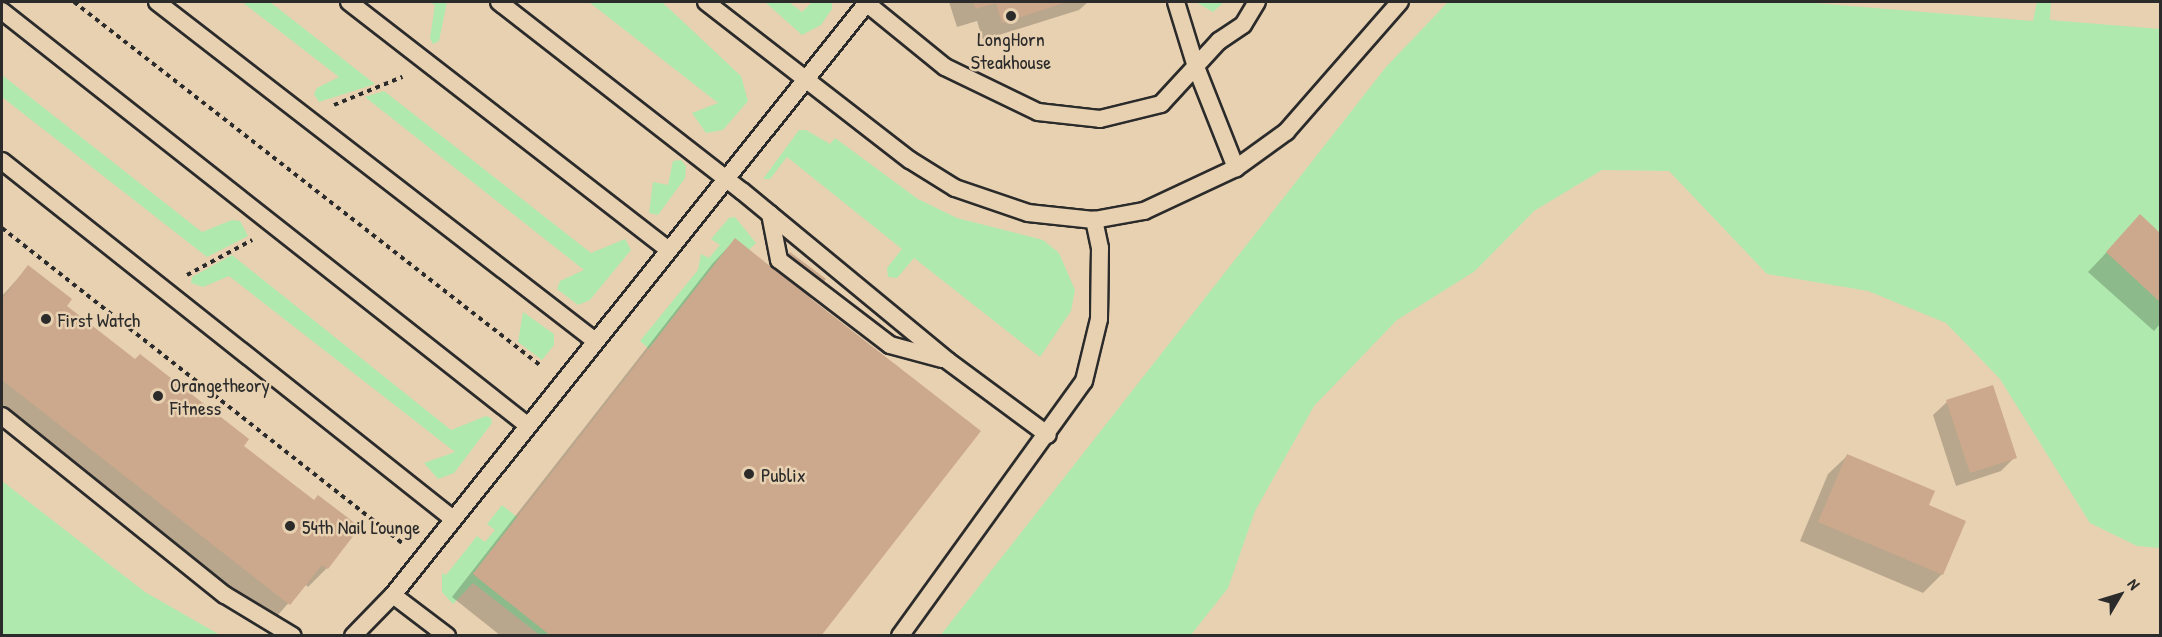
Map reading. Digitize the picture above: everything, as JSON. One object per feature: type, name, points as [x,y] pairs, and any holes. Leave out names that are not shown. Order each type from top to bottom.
[{"type":"lane","points":[[157,2],[594,340]]},
{"type":"lane","points":[[349,2],[667,249]]},
{"type":"lane","points":[[499,2],[724,177],[948,361],[1047,435]]},
{"type":"lane","points":[[706,2],[910,160],[955,188],[1028,213],[1094,220],[1144,211],[1236,168],[1286,132],[1400,2]]},
{"type":"lane","points":[[353,636],[393,595],[724,177],[866,2],[945,67],[1038,112],[1100,119],[1161,104],[1219,41],[1243,25],[1257,2]]},
{"type":"lane","points":[[1176,2],[1196,67],[1236,168]]},
{"type":"lane","points":[[2,11],[527,425]]},
{"type":"lane","points":[[2,161],[453,519]]},
{"type":"lane","points":[[770,214],[779,260],[890,345],[948,361]]},
{"type":"lane","points":[[900,636],[1084,381],[1098,319],[1100,248],[1094,220]]},
{"type":"lane","points":[[2,416],[225,596],[292,636]]},
{"type":"lane","points":[[393,595],[447,636]]},
{"type":"path","points":[[74,2],[561,382]]},
{"type":"path","points":[[306,117],[433,65]]},
{"type":"path","points":[[163,288],[276,227]]},
{"type":"path","points":[[2,228],[422,557]]},
{"type":"green space","points":[[242,2],[270,2],[375,84],[319,102],[314,94],[317,88],[339,77]]},
{"type":"green space","points":[[430,2],[447,2],[439,41],[433,44],[430,38],[435,5]]},
{"type":"green space","points":[[589,2],[662,2],[741,76],[748,101],[723,130],[706,133],[692,113],[718,103]]},
{"type":"green space","points":[[765,2],[789,2],[802,12],[812,2],[832,2],[832,9],[821,25],[802,35]]},
{"type":"green space","points":[[1196,2],[1224,2],[1213,12]]},
{"type":"green space","points":[[1448,2],[1802,2],[2033,21],[2037,2],[2051,2],[2050,20],[2160,29],[2160,548],[2137,546],[2090,523],[2000,379],[1946,323],[1868,291],[1767,274],[1669,171],[1602,170],[1534,211],[1475,271],[1397,320],[1314,406],[1255,511],[1228,588],[1191,635],[940,636],[1386,67]]},
{"type":"green space","points":[[2,75],[202,232],[232,220],[240,221],[248,236],[207,257],[2,97]]},
{"type":"green space","points":[[384,91],[591,253],[625,239],[631,250],[590,300],[578,305],[557,289],[560,281],[584,270],[365,97]]},
{"type":"green space","points":[[799,130],[806,130],[830,144],[835,138],[918,199],[957,218],[1043,240],[1059,253],[1075,290],[1071,311],[1040,357],[914,258],[897,278],[888,277],[887,268],[902,249],[787,157],[770,179],[763,179]]},
{"type":"green space","points":[[681,160],[686,166],[685,178],[658,215],[649,213],[653,182],[668,185],[673,161]]},
{"type":"green space","points":[[735,217],[756,243],[649,349],[640,341],[698,270],[701,254],[709,258],[720,245],[711,239],[729,218]]},
{"type":"green space","points":[[232,255],[451,430],[486,416],[491,418],[492,423],[454,473],[438,479],[424,463],[455,452],[229,276],[203,287],[191,283],[192,277]]},
{"type":"green space","points":[[523,312],[554,334],[554,345],[542,360],[518,342]]},
{"type":"green space","points":[[2,481],[145,592],[220,635],[2,635]]},
{"type":"green space","points":[[502,505],[517,517],[473,574],[551,635],[540,635],[473,583],[453,604],[442,592],[442,573],[446,575],[477,536],[485,542],[495,530],[487,524]]},
{"type":"building","name":"LongHorn Steakhouse","points":[[973,2],[1067,2],[1002,23],[996,3],[976,9]]},
{"type":"building","points":[[2140,214],[2160,233],[2160,302],[2106,252]]},
{"type":"building","name":"Publix","points":[[735,238],[776,271],[790,252],[826,279],[810,298],[981,431],[821,636],[551,636],[473,574]]},
{"type":"building","points":[[28,265],[72,299],[67,306],[135,359],[140,354],[249,439],[244,446],[314,500],[318,495],[360,527],[328,569],[322,565],[290,605],[2,380],[2,299]]},
{"type":"building","points":[[1993,385],[2017,458],[1970,473],[1946,400]]},
{"type":"building","points":[[1847,454],[1935,491],[1929,505],[1966,521],[1943,575],[1818,522]]},
{"type":"place","name":"LongHorn Steakhouse","points":[[1011,16]]},
{"type":"place","name":"First Watch","points":[[46,319]]},
{"type":"place","name":"Orangetheory Fitness","points":[[158,396]]},
{"type":"place","name":"Publix","points":[[749,474]]},
{"type":"place","name":"54th Nail Lounge","points":[[290,526]]}]
